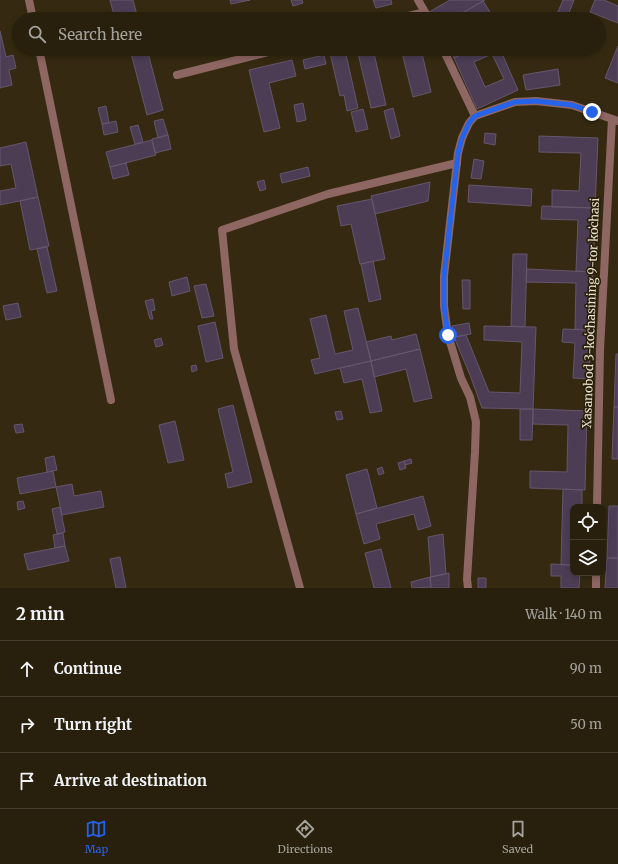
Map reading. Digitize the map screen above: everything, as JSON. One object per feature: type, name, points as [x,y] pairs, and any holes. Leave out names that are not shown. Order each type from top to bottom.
[{"type":"street","points":[[30,0],[32,12]]},
{"type":"street","points":[[418,0],[425,12]]},
{"type":"street","points":[[41,56],[111,400]]},
{"type":"street","points":[[177,75],[252,56]]},
{"type":"street","points":[[446,56],[475,116]]},
{"type":"street","points":[[468,588],[467,579],[476,422],[470,397],[461,378],[448,335],[444,306],[444,276],[458,153],[462,138],[469,123],[475,116],[515,102],[536,101],[572,105],[615,120]]},
{"type":"street","name":"Xasanobod 3-koʻchasining 9-tor koʻchasi","points":[[597,504],[600,350],[615,120]]},
{"type":"street","points":[[300,588],[234,349],[222,230],[328,194],[457,163]]},
{"type":"street","points":[[596,576],[596,588]]},
{"type":"building","points":[[110,0],[133,0],[136,12],[113,12]]},
{"type":"building","points":[[230,0],[250,0],[231,4]]},
{"type":"building","points":[[291,0],[302,0],[303,3],[293,6]]},
{"type":"building","points":[[373,0],[391,0],[392,4],[376,8]]},
{"type":"building","points":[[450,0],[485,0],[464,12],[429,12]]},
{"type":"building","points":[[563,0],[574,0],[569,12],[558,12]]},
{"type":"building","points":[[595,0],[604,0],[618,6],[618,23],[606,18],[606,12],[590,12]]},
{"type":"building","points":[[483,1],[490,12],[464,12]]},
{"type":"building","points":[[0,31],[6,57],[13,56],[16,68],[9,70],[12,85],[0,88]]},
{"type":"building","points":[[618,46],[618,83],[605,78]]},
{"type":"building","points":[[132,56],[149,56],[163,110],[147,115]]},
{"type":"building","points":[[324,56],[326,64],[305,69],[303,60]]},
{"type":"building","points":[[331,56],[346,56],[358,108],[347,111],[344,95],[340,96]]},
{"type":"building","points":[[359,56],[375,56],[386,105],[371,108]]},
{"type":"building","points":[[403,56],[423,56],[431,92],[413,97]]},
{"type":"building","points":[[458,56],[488,56],[474,62],[485,87],[504,79],[493,56],[503,56],[518,90],[477,109],[454,58]]},
{"type":"building","points":[[292,60],[296,76],[269,83],[280,128],[264,132],[249,70]]},
{"type":"building","points":[[558,69],[560,85],[526,90],[523,75]]},
{"type":"building","points":[[303,103],[306,120],[297,122],[294,105]]},
{"type":"building","points":[[106,106],[109,123],[102,124],[98,108]]},
{"type":"building","points":[[393,108],[400,136],[391,139],[384,111]]},
{"type":"building","points":[[363,109],[368,129],[356,132],[351,112]]},
{"type":"building","points":[[163,119],[168,135],[158,138],[154,121]]},
{"type":"building","points":[[116,121],[118,132],[104,135],[102,124]]},
{"type":"building","points":[[138,125],[143,142],[135,144],[130,127]]},
{"type":"building","points":[[485,133],[496,134],[495,145],[484,143]]},
{"type":"building","points":[[168,135],[171,149],[155,153],[152,139]]},
{"type":"building","points":[[539,136],[598,138],[595,208],[552,207],[552,190],[579,191],[581,153],[539,152]]},
{"type":"building","points":[[152,140],[156,155],[110,167],[106,152]]},
{"type":"building","points":[[26,142],[38,197],[0,205],[0,191],[16,188],[11,164],[0,166],[0,148]]},
{"type":"building","points":[[474,159],[484,161],[481,179],[471,178]]},
{"type":"building","points":[[126,163],[129,175],[113,179],[110,167]]},
{"type":"building","points":[[308,167],[310,176],[282,183],[280,174]]},
{"type":"building","points":[[264,180],[266,189],[260,191],[257,182]]},
{"type":"building","points":[[430,182],[428,201],[375,214],[371,196]]},
{"type":"building","points":[[469,185],[532,189],[531,206],[468,202]]},
{"type":"building","points":[[38,197],[49,246],[30,250],[20,201]]},
{"type":"building","points":[[372,199],[385,259],[360,264],[351,224],[341,226],[337,206]]},
{"type":"building","points":[[542,206],[595,208],[593,272],[576,271],[578,220],[541,219]]},
{"type":"building","points":[[47,247],[57,291],[47,293],[37,249]]},
{"type":"building","points":[[513,254],[527,254],[525,327],[511,326]]},
{"type":"building","points":[[373,261],[381,299],[369,302],[361,264]]},
{"type":"building","points":[[527,269],[593,272],[591,330],[575,329],[576,283],[526,282]]},
{"type":"building","points":[[187,277],[190,291],[172,296],[169,282]]},
{"type":"building","points":[[462,280],[470,280],[470,309],[463,309]]},
{"type":"building","points":[[206,284],[214,316],[202,318],[194,286]]},
{"type":"building","points":[[153,299],[155,310],[151,311],[153,319],[150,319],[145,301]]},
{"type":"building","points":[[18,303],[21,317],[6,320],[3,306]]},
{"type":"building","points":[[358,308],[371,361],[315,374],[311,360],[320,358],[310,319],[326,315],[335,354],[353,350],[344,311]]},
{"type":"building","points":[[215,322],[223,358],[206,362],[198,326]]},
{"type":"building","points":[[469,323],[471,334],[454,337],[452,326]]},
{"type":"building","points":[[484,326],[536,327],[533,409],[482,408],[454,337],[466,335],[489,392],[520,393],[522,342],[484,340]]},
{"type":"building","points":[[563,329],[591,330],[589,379],[573,378],[575,343],[562,342]]},
{"type":"building","points":[[416,334],[420,349],[371,361],[366,342],[391,336],[392,340]]},
{"type":"building","points":[[161,338],[163,345],[156,347],[154,340]]},
{"type":"building","points":[[420,349],[432,398],[414,402],[406,369],[374,377],[371,361]]},
{"type":"building","points":[[616,354],[618,354],[618,407],[614,407]]},
{"type":"building","points":[[371,361],[382,411],[370,413],[362,379],[344,383],[340,368]]},
{"type":"building","points":[[196,365],[197,370],[192,372],[191,366]]},
{"type":"building","points":[[233,405],[252,482],[228,488],[225,474],[233,472],[218,409]]},
{"type":"building","points":[[614,407],[618,407],[618,459],[612,459]]},
{"type":"building","points":[[520,409],[533,409],[532,440],[520,440]]},
{"type":"building","points":[[533,409],[587,411],[585,490],[530,488],[530,471],[567,472],[568,425],[533,424]]},
{"type":"building","points":[[341,411],[343,419],[337,420],[335,412]]},
{"type":"building","points":[[175,421],[184,460],[168,463],[159,425]]},
{"type":"building","points":[[22,424],[24,432],[16,433],[14,425]]},
{"type":"building","points":[[54,456],[57,470],[47,472],[45,458]]},
{"type":"building","points":[[411,459],[412,463],[405,465],[404,461]]},
{"type":"building","points":[[404,461],[406,468],[400,470],[398,463]]},
{"type":"building","points":[[382,467],[384,473],[379,475],[377,469]]},
{"type":"building","points":[[367,469],[377,508],[356,514],[346,475]]},
{"type":"building","points":[[53,471],[56,487],[20,494],[17,478]]},
{"type":"building","points":[[72,484],[74,496],[101,491],[104,507],[62,515],[56,487]]},
{"type":"building","points":[[563,489],[582,490],[582,504],[570,504],[570,565],[561,565]]},
{"type":"building","points":[[423,496],[431,526],[418,530],[414,514],[376,524],[380,539],[364,544],[356,514]]},
{"type":"building","points":[[23,501],[25,508],[18,510],[17,502]]},
{"type":"building","points":[[609,506],[618,506],[618,558],[607,558]]},
{"type":"building","points":[[60,507],[65,532],[57,534],[52,509]]},
{"type":"building","points":[[63,533],[65,546],[55,548],[53,535]]},
{"type":"building","points":[[443,534],[446,574],[431,577],[428,537]]},
{"type":"building","points":[[65,546],[69,561],[28,570],[24,554]]},
{"type":"building","points":[[381,549],[391,588],[374,588],[365,553]]},
{"type":"building","points":[[120,557],[126,588],[116,588],[110,559]]},
{"type":"building","points":[[607,558],[618,558],[618,588],[605,588]]},
{"type":"building","points":[[551,564],[570,565],[570,576],[580,576],[579,588],[561,588],[561,576],[551,576]]},
{"type":"building","points":[[449,573],[449,588],[431,588],[430,577]]},
{"type":"building","points":[[430,577],[431,587],[412,588],[411,582]]},
{"type":"building","points":[[478,578],[486,578],[486,588],[478,588]]},
{"type":"route","points":[[448,335],[444,306],[444,276],[458,153],[462,138],[469,123],[475,116],[515,102],[536,101],[572,105],[592,112]]}]
